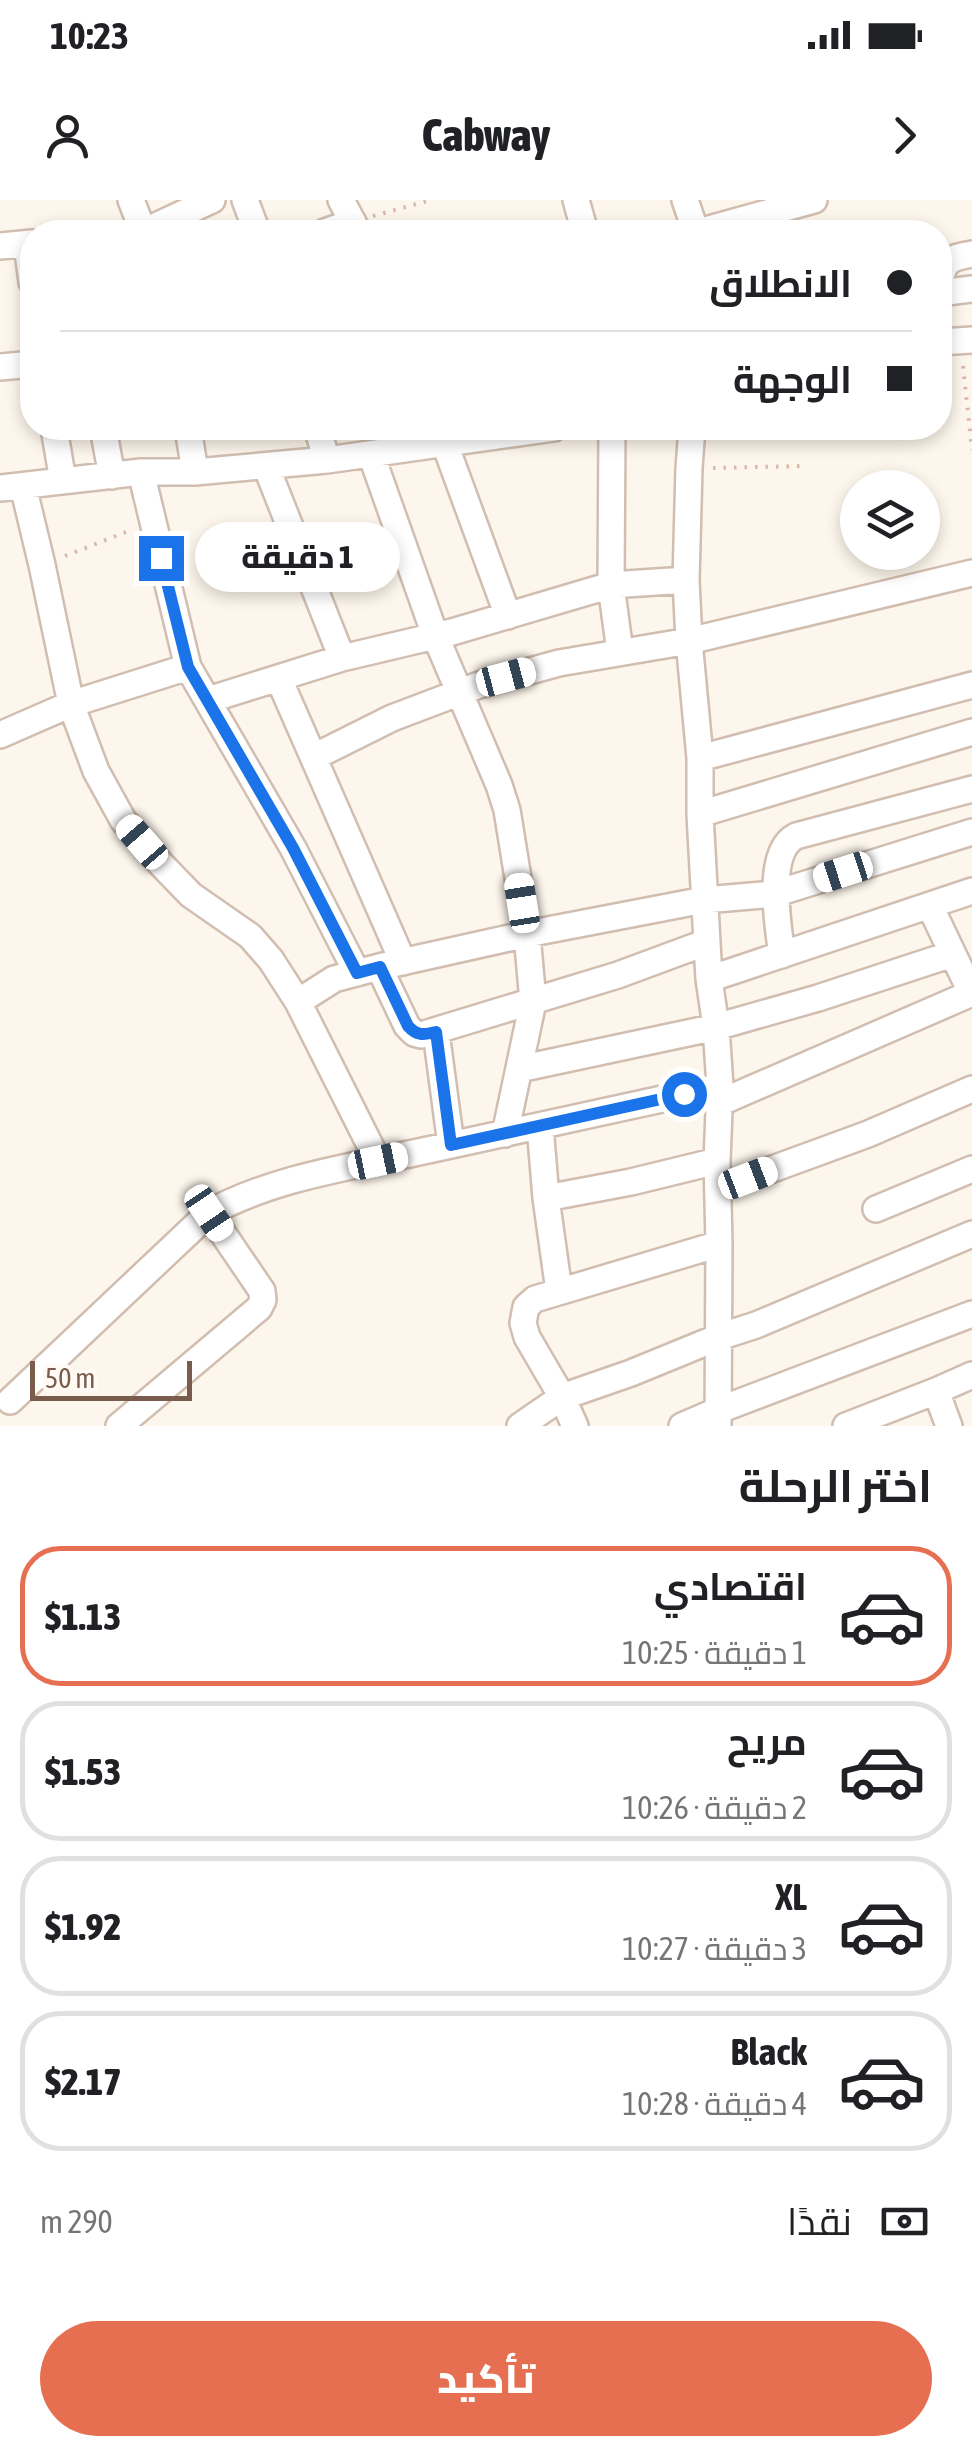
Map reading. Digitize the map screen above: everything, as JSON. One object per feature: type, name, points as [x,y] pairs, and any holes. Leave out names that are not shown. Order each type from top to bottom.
[{"type":"street","points":[[166,220],[212,200]]},
{"type":"street","points":[[779,220],[814,200]]},
{"type":"street","points":[[56,440],[62,481]]},
{"type":"street","points":[[105,440],[112,476]]},
{"type":"street","points":[[190,440],[196,472]]},
{"type":"street","points":[[321,440],[327,460]]},
{"type":"street","points":[[378,1161],[298,1002],[271,960],[250,936],[191,894],[123,820],[96,772],[71,704],[42,565],[11,487],[141,472],[196,472],[327,460],[371,454],[423,440]]},
{"type":"street","points":[[444,440],[508,616]]},
{"type":"street","points":[[612,440],[611,585],[620,652]]},
{"type":"street","points":[[691,440],[686,580],[719,1095],[718,1418]]},
{"type":"street","points":[[371,454],[435,635],[507,810],[527,934],[533,1002],[505,1134]]},
{"type":"street","points":[[266,466],[342,658]]},
{"type":"street","points":[[141,472],[188,667],[293,848],[380,967]]},
{"type":"street","points":[[314,757],[392,718],[460,692],[559,662],[689,641],[972,573]]},
{"type":"street","points":[[208,700],[342,658],[452,632],[611,585],[686,580]]},
{"type":"street","points":[[0,734],[71,704],[188,667]]},
{"type":"street","points":[[279,678],[314,757],[380,967],[414,1032],[436,1032],[618,975],[707,942]]},
{"type":"street","points":[[700,758],[972,685]]},
{"type":"street","points":[[700,814],[972,732]]},
{"type":"street","points":[[782,955],[774,894],[788,841],[972,789]]},
{"type":"street","points":[[298,1002],[334,979],[380,967],[704,900],[774,894],[972,832]]},
{"type":"street","points":[[709,979],[972,891]]},
{"type":"street","points":[[10,1401],[209,1213],[235,1198],[271,1186],[540,1126],[719,1095],[972,993],[930,906]]},
{"type":"street","points":[[519,1069],[716,1027],[952,954]]},
{"type":"street","points":[[436,1032],[451,1145]]},
{"type":"street","points":[[718,1189],[868,1134],[972,1089]]},
{"type":"street","points":[[540,1126],[559,1291]]},
{"type":"street","points":[[546,1198],[717,1161]]},
{"type":"street","points":[[876,1209],[972,1169]]},
{"type":"street","points":[[119,1426],[263,1300],[262,1291],[209,1213]]},
{"type":"street","points":[[520,1426],[562,1397],[756,1326],[972,1234]]},
{"type":"street","points":[[576,1426],[528,1337],[523,1323],[526,1308],[536,1298],[719,1244]]},
{"type":"street","points":[[682,1426],[718,1418],[972,1314]]},
{"type":"street","points":[[846,1426],[972,1375]]},
{"type":"street","points":[[936,1391],[950,1426]]},
{"type":"street","points":[[959,1426],[972,1420]]},
{"type":"path","points":[[351,218],[431,200]]},
{"type":"path","points":[[958,341],[972,450]]},
{"type":"path","points":[[689,468],[805,466]]},
{"type":"path","points":[[42,565],[152,522]]},
{"type":"route","points":[[161,558],[188,667],[264,794],[357,973],[380,967],[408,1026],[421,1035],[436,1032],[451,1145],[684,1094]]}]
